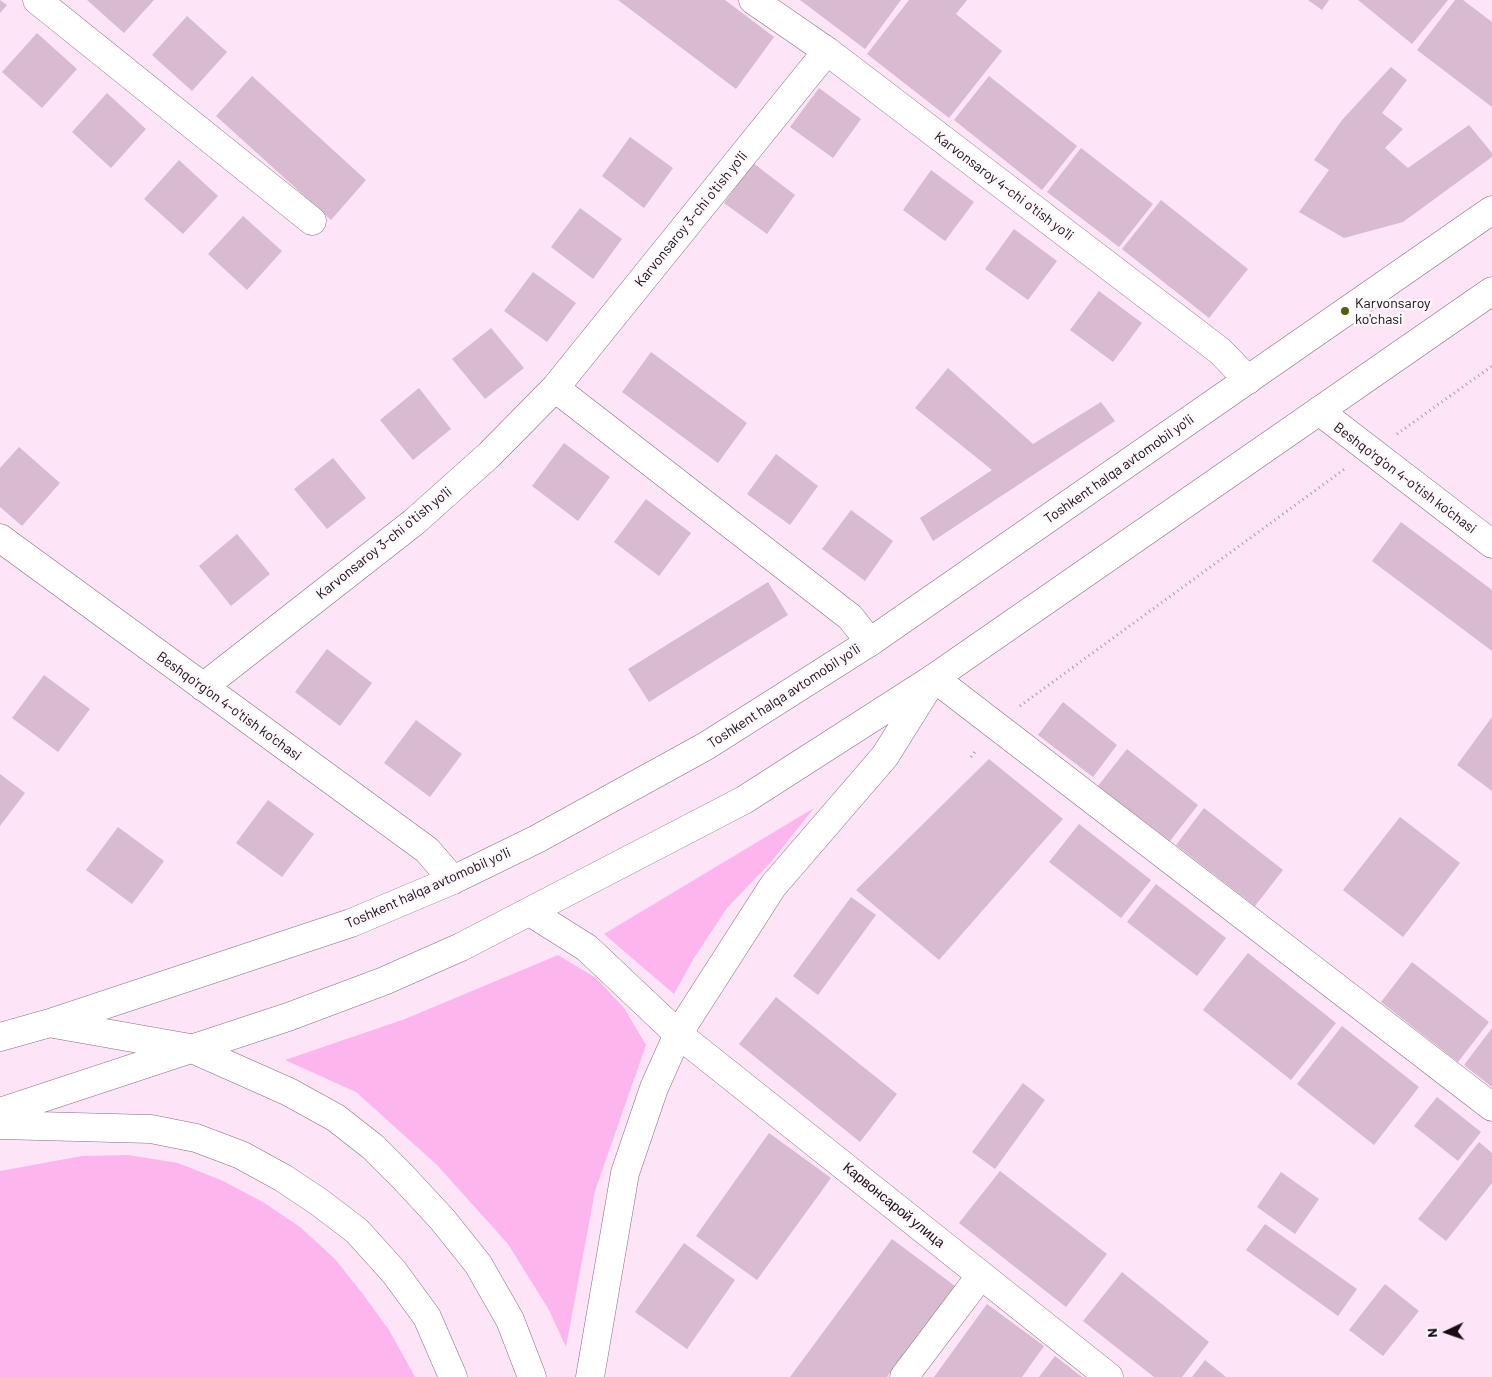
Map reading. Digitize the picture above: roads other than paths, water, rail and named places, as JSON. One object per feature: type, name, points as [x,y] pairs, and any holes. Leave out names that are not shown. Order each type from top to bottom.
[{"type":"main road","points":[[37,0],[312,222]]},
{"type":"main road","name":"Karvonsaroy 4-chi o'tish yo'li","points":[[753,0],[827,51],[1220,351],[1248,380]]},
{"type":"main road","name":"Karvonsaroy 3-chi o'tish yo'li","points":[[203,687],[414,522],[489,455],[555,388],[827,51]]},
{"type":"main road","name":"Toshkent halqa avtomobil yo'li","points":[[0,1037],[50,1023],[351,923],[453,880],[537,839],[706,746],[870,642],[1492,210]]},
{"type":"main road","points":[[0,1112],[288,1017],[384,981],[461,947],[744,800],[934,678],[1492,291]]},
{"type":"main road","points":[[555,388],[850,617],[870,642]]},
{"type":"main road","name":"Beshqo'rg'on 4-o'tish ko'chasi","points":[[1319,412],[1492,544]]},
{"type":"main road","name":"Beshqo'rg'on 4-o'tish ko'chasi","points":[[0,538],[427,850],[453,880]]},
{"type":"main road","points":[[934,678],[1492,1107]]},
{"type":"main road","points":[[590,1377],[625,1173],[654,1088],[678,1034],[773,886],[885,756],[934,678]]},
{"type":"main road","name":"Карвонсарой улица","points":[[530,912],[588,948],[678,1034],[1109,1377]]},
{"type":"main road","points":[[50,1023],[190,1048],[289,1092],[336,1118],[373,1147],[442,1219],[478,1264],[510,1320],[532,1377]]},
{"type":"main road","points":[[0,1124],[152,1129],[196,1138],[241,1155],[258,1164],[319,1202],[357,1231],[394,1272],[427,1317],[453,1377]]},
{"type":"main road","points":[[904,1377],[981,1275]]},
{"type":"place","name":"Karvonsaroy ko'chasi","points":[[1345,311]]}]
